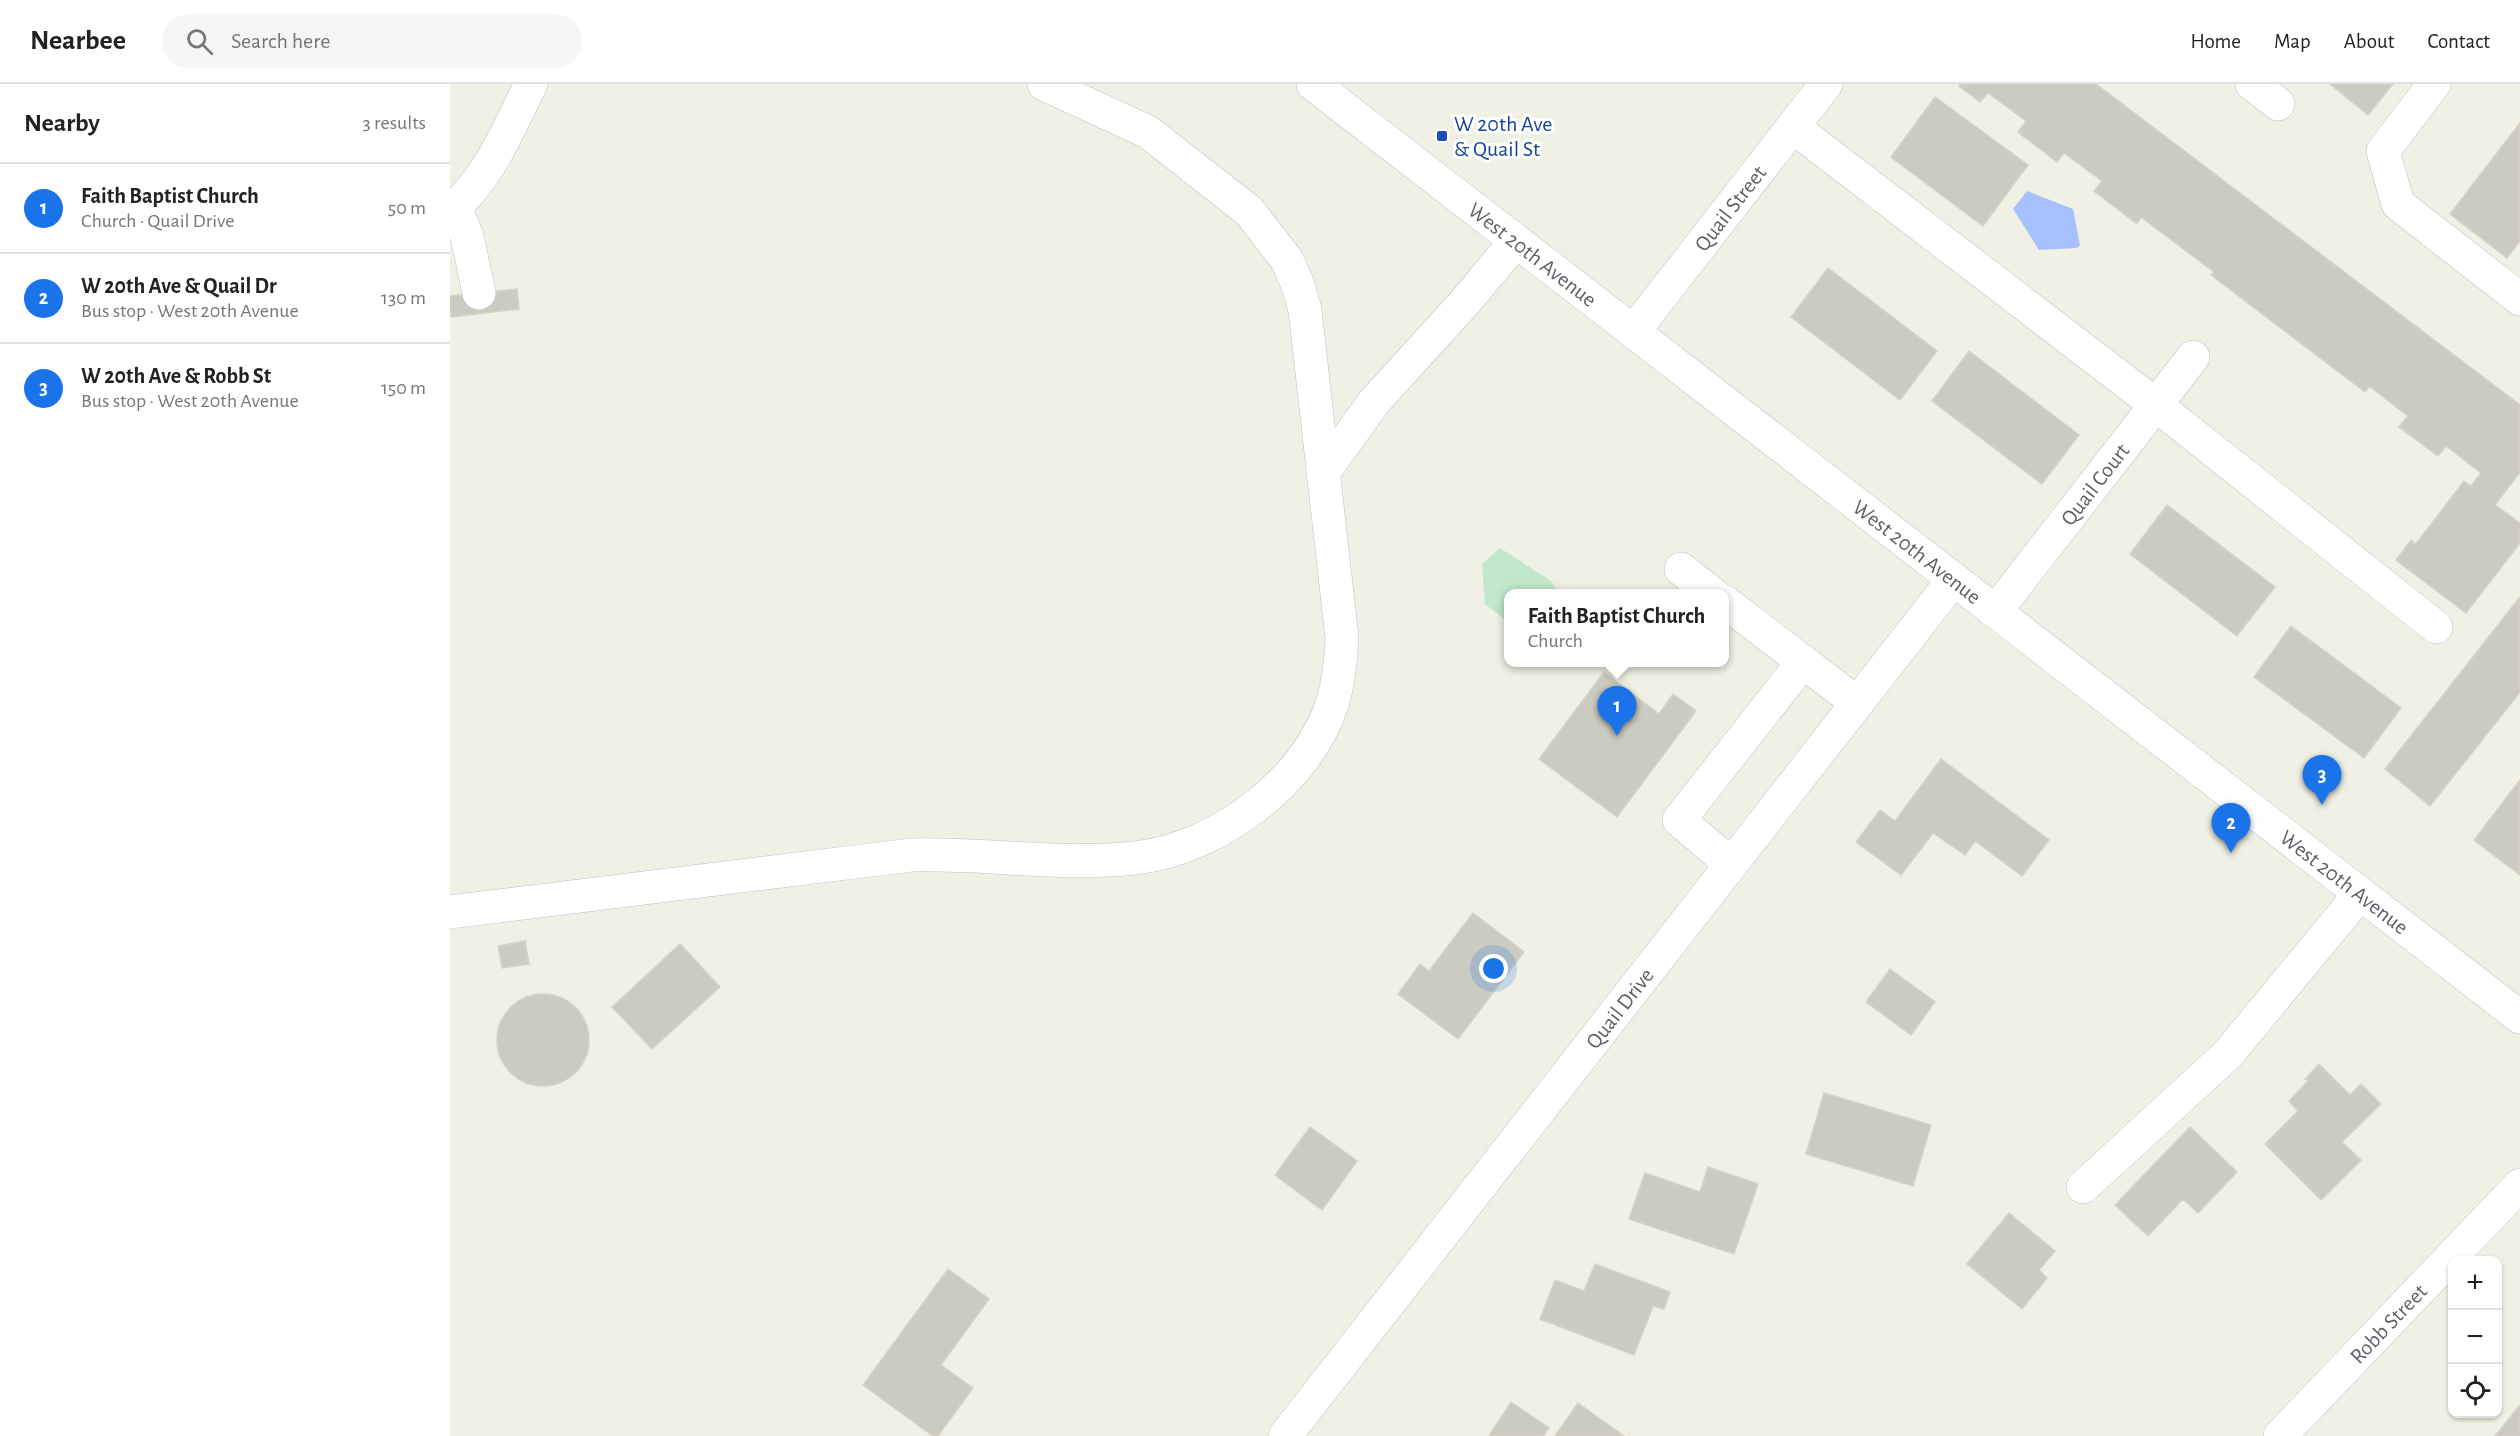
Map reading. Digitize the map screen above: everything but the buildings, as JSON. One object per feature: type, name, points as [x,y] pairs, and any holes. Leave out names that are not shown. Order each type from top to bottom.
[{"type":"street","points":[[479,293],[466,236],[453,209],[484,174],[531,84]]},
{"type":"street","points":[[450,912],[911,855],[952,854],[1083,861],[1137,858],[1177,848],[1220,829],[1254,809],[1280,786],[1303,757],[1321,729],[1333,702],[1340,672],[1342,638],[1305,310],[1298,285],[1287,260],[1268,232],[1249,211],[1148,132],[1044,84]]},
{"type":"street","name":"West 20th Avenue","points":[[1313,84],[2360,894],[2519,1014]]},
{"type":"street","name":"Quail Street","points":[[1634,331],[1826,84]]},
{"type":"street","points":[[2252,84],[2278,104]]},
{"type":"street","points":[[2434,84],[2382,151],[2398,204],[2520,299]]},
{"type":"street","points":[[1793,127],[2156,405],[2436,627]]},
{"type":"street","points":[[1323,473],[1374,402],[1465,302],[1516,241]]},
{"type":"street","name":"Quail Court","points":[[1995,612],[2193,357]]},
{"type":"street","points":[[1682,569],[1707,589]]},
{"type":"street","name":"Quail Drive","points":[[1285,1436],[1954,579]]},
{"type":"street","points":[[1729,605],[1857,703]]},
{"type":"street","points":[[1731,864],[1679,820],[1803,662]]},
{"type":"street","points":[[2083,1187],[2228,1054],[2360,894]]},
{"type":"street","name":"Robb Street","points":[[2280,1436],[2520,1185]]},
{"type":"green space","points":[[1500,548],[1551,581],[1556,589],[1504,589],[1504,619],[1485,604],[1482,564]]},
{"type":"water","points":[[2027,191],[2073,209],[2080,245],[2077,248],[2039,250],[2013,209]]},
{"type":"place","name":"W 20th Ave & Quail St","points":[[1442,136]]},
{"type":"place","name":"Faith Baptist Church","points":[[1617,736]]},
{"type":"place","name":"W 20th Ave & Robb St","points":[[2322,805]]},
{"type":"place","name":"W 20th Ave & Quail Dr","points":[[2231,853]]}]
